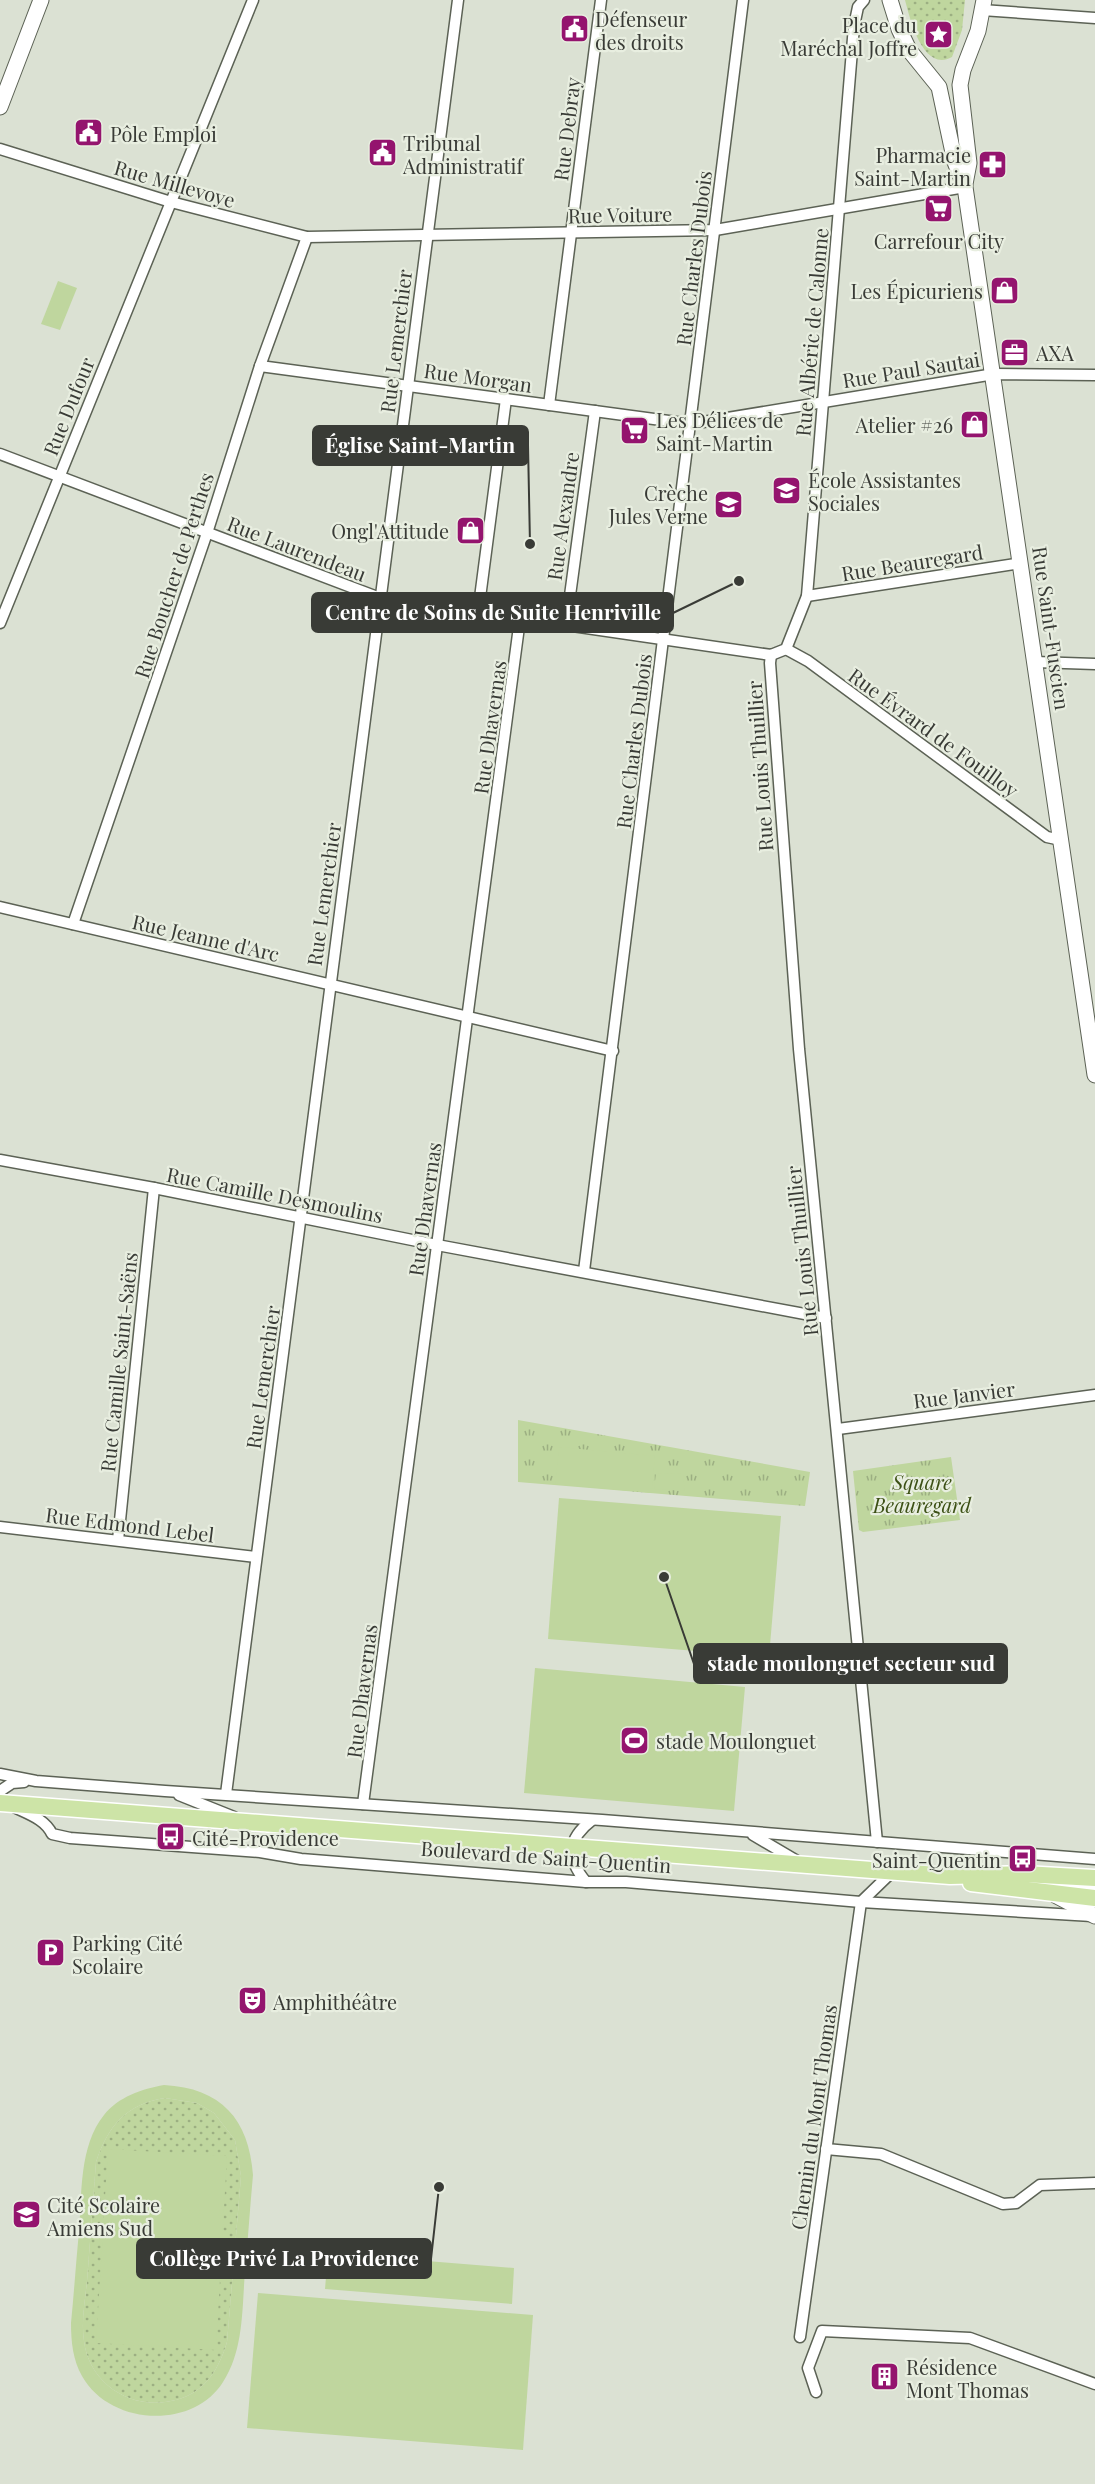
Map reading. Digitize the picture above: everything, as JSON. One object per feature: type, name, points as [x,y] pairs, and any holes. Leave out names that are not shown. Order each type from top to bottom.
[{"type":"main road","points":[[0,107],[41,0]]},
{"type":"main road","points":[[891,0],[899,29],[909,50],[929,73],[948,76],[963,70],[974,46],[983,5]]},
{"type":"main road","name":"Rue Saint-Fuscien","points":[[963,70],[960,85],[969,163],[965,187]]},
{"type":"main road","name":"Rue Saint-Fuscien","points":[[929,73],[939,87],[955,162],[965,187],[1061,840],[1090,1010],[1095,1075]]},
{"type":"main road","name":"Boulevard de Saint-Quentin","points":[[2,1799],[245,1822],[892,1872],[950,1876],[1024,1874],[1095,1878]]},
{"type":"main road","name":"Boulevard de Saint-Quentin","points":[[950,1876],[974,1884],[1095,1898]]},
{"type":"main road","points":[[1049,1892],[1066,1887],[1095,1889]]},
{"type":"main road","points":[[1049,1892],[1095,1916]]},
{"type":"street","name":"Rue Dufour","points":[[0,623],[253,0]]},
{"type":"street","name":"Rue Lemerchier","points":[[226,1794],[458,0]]},
{"type":"street","name":"Rue Debray","points":[[549,405],[601,0]]},
{"type":"street","name":"Rue Charles Dubois","points":[[584,1271],[614,1051],[630,902],[743,0]]},
{"type":"street","name":"Rue Albéric de Calonne","points":[[786,649],[807,596],[854,26],[858,7],[862,1]]},
{"type":"street","points":[[983,5],[1095,18]]},
{"type":"street","name":"Rue Millevoye","points":[[0,149],[171,202],[307,237]]},
{"type":"street","name":"Rue Voiture","points":[[307,237],[715,230],[965,187]]},
{"type":"street","name":"Rue Boucher de Perthes","points":[[73,924],[207,532],[260,366],[307,237]]},
{"type":"street","name":"Rue Morgan","points":[[260,366],[691,424]]},
{"type":"street","name":"Rue Paul Sautai","points":[[691,424],[994,374],[1095,375]]},
{"type":"street","points":[[478,613],[506,399]]},
{"type":"street","name":"Rue Alexandre","points":[[566,625],[595,411]]},
{"type":"street","name":"Rue Laurendeau","points":[[0,454],[380,598],[771,655]]},
{"type":"street","name":"Rue Beauregard","points":[[807,596],[1021,563]]},
{"type":"street","name":"Rue Dhavernas","points":[[363,1804],[520,619]]},
{"type":"street","points":[[771,655],[786,649]]},
{"type":"street","name":"Rue Évrard de Fouilloy","points":[[786,649],[808,661],[1047,837],[1061,840]]},
{"type":"street","name":"Rue Louis Thuillier","points":[[771,655],[789,929],[877,1842]]},
{"type":"street","points":[[1035,662],[1095,664]]},
{"type":"street","name":"Rue Jeanne d'Arc","points":[[0,907],[614,1051]]},
{"type":"street","name":"Rue Camille Desmoulins","points":[[0,1160],[826,1318]]},
{"type":"street","name":"Rue Camille Saint-Saëns","points":[[118,1540],[154,1188]]},
{"type":"street","name":"Rue Janvier","points":[[838,1429],[1095,1395]]},
{"type":"street","name":"Rue Edmond Lebel","points":[[0,1527],[256,1557]]},
{"type":"street","name":"Boulevard de Saint-Quentin","points":[[0,1774],[36,1781],[165,1791],[1095,1858]]},
{"type":"street","points":[[2,1799],[12,1784],[36,1781]]},
{"type":"street","points":[[165,1791],[202,1803],[245,1822]]},
{"type":"street","name":"Boulevard de Saint-Quentin","points":[[2,1799],[36,1818],[48,1827],[51,1834],[70,1838],[260,1852],[301,1859],[586,1882],[626,1882],[861,1902],[1095,1916]]},
{"type":"street","points":[[586,1882],[572,1861],[572,1847],[578,1833],[592,1820]]},
{"type":"street","points":[[744,1832],[766,1841],[804,1865]]},
{"type":"street","points":[[861,1902],[892,1872]]},
{"type":"street","name":"Chemin du Mont Thomas","points":[[800,2337],[861,1902]]},
{"type":"street","points":[[826,2149],[881,2154],[1003,2204],[1016,2203],[1040,2185],[1095,2182]]},
{"type":"street","points":[[816,2392],[808,2368],[822,2331],[970,2338],[1095,2384]]},
{"type":"green space","points":[[905,0],[965,0],[962,30],[952,57],[942,60],[933,58],[926,51],[914,31]]},
{"type":"green space","points":[[58,281],[77,288],[60,330],[41,324]]},
{"type":"green space","points":[[518,1420],[810,1472],[805,1506],[518,1482]]},
{"type":"green space","points":[[559,1447],[655,1456],[652,1493],[555,1484]]},
{"type":"green space","name":"Square Beauregard","points":[[951,1457],[960,1520],[863,1532],[859,1530],[853,1471]]},
{"type":"green space","points":[[656,1473],[683,1474],[685,1491],[654,1489]]},
{"type":"green space","points":[[559,1498],[781,1516],[769,1657],[548,1639]]},
{"type":"green space","name":"stade Moulonguet","points":[[535,1668],[745,1687],[734,1811],[524,1793]]},
{"type":"green space","points":[[164,2085],[184,2087],[201,2092],[228,2110],[238,2123],[245,2138],[253,2175],[241,2328],[230,2370],[209,2398],[192,2408],[173,2414],[152,2416],[131,2413],[112,2405],[95,2393],[76,2364],[71,2323],[83,2171],[90,2141],[104,2115],[116,2103],[131,2095]],"holes":[[[165,2098],[197,2103],[214,2113],[235,2140],[241,2176],[227,2342],[214,2372],[200,2388],[171,2401],[156,2403],[141,2401],[127,2397],[103,2381],[87,2356],[84,2341],[83,2319],[96,2162],[113,2128],[129,2111],[139,2105]]]},
{"type":"green space","points":[[165,2098],[197,2103],[214,2113],[235,2140],[241,2176],[227,2342],[223,2353],[214,2372],[200,2388],[182,2398],[156,2403],[127,2397],[103,2381],[87,2356],[83,2318],[96,2162],[106,2138],[120,2119],[139,2105]]},
{"type":"green space","points":[[108,2149],[227,2156],[216,2350],[96,2343]]},
{"type":"green space","points":[[328,2253],[514,2268],[512,2304],[325,2289]]},
{"type":"green space","points":[[258,2293],[533,2315],[523,2450],[247,2428]]},
{"type":"place","name":"Défenseur des droits","points":[[574,29]]},
{"type":"place","name":"Place du Maréchal Joffre","points":[[938,35]]},
{"type":"place","name":"Pôle Emploi","points":[[89,133]]},
{"type":"place","name":"Tribunal Administratif","points":[[382,153]]},
{"type":"place","name":"Pharmacie Saint-Martin","points":[[992,165]]},
{"type":"place","name":"Carrefour City","points":[[939,209]]},
{"type":"place","name":"Les Épicuriens","points":[[1004,290]]},
{"type":"place","name":"AXA","points":[[1015,352]]},
{"type":"place","name":"Atelier #26","points":[[974,424]]},
{"type":"place","name":"Les Délices de Saint-Martin","points":[[635,431]]},
{"type":"place","name":"École Assistantes Sociales","points":[[787,491]]},
{"type":"place","name":"Crèche Jules Verne","points":[[729,504]]},
{"type":"place","name":"Ongl'Attitude","points":[[470,530]]},
{"type":"place","name":"Église Saint-Martin","points":[[530,544]]},
{"type":"place","name":"Centre de Soins de Suite Henriville","points":[[739,581]]},
{"type":"place","name":"stade moulonguet secteur sud","points":[[664,1577]]},
{"type":"place","name":"stade Moulonguet","points":[[635,1740]]},
{"type":"place","name":"Cité-Providence","points":[[171,1837]]},
{"type":"place","name":"Saint-Quentin","points":[[1022,1859]]},
{"type":"place","name":"Parking Cité Scolaire","points":[[51,1953]]},
{"type":"place","name":"Amphithéâtre","points":[[252,2001]]},
{"type":"place","name":"Collège Privé La Providence","points":[[439,2187]]},
{"type":"place","name":"Cité Scolaire Amiens Sud","points":[[26,2215]]},
{"type":"place","name":"Résidence Mont Thomas","points":[[885,2377]]}]
